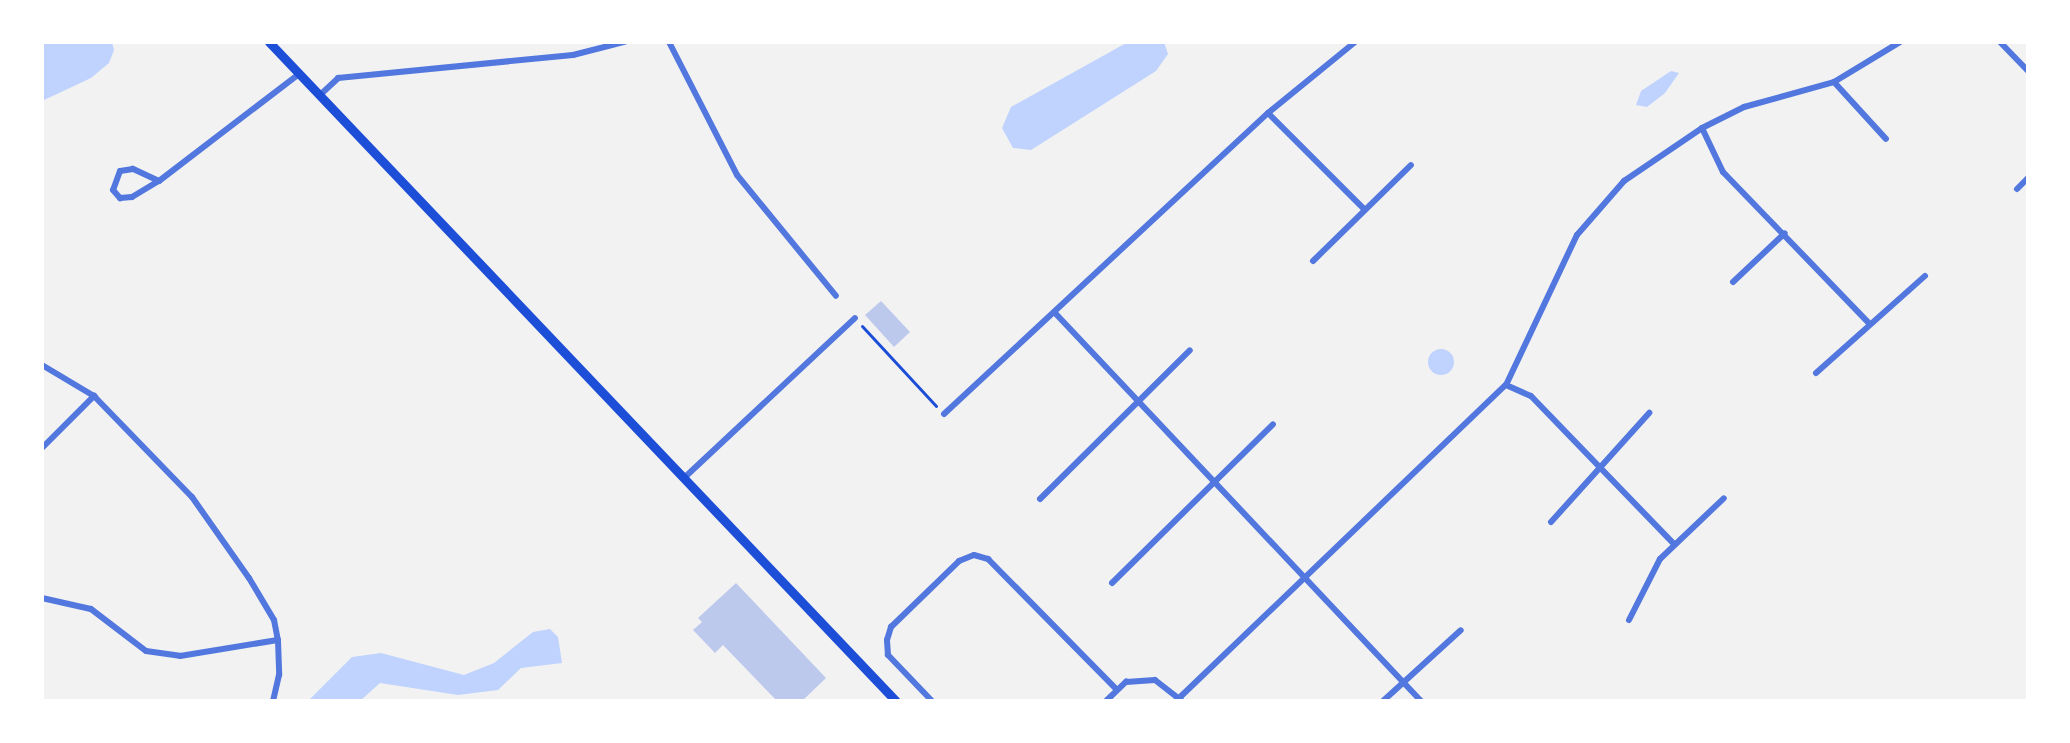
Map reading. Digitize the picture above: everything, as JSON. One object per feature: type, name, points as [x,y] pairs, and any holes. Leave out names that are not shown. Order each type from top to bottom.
[{"type":"main road","points":[[269,42],[896,701]]},
{"type":"street","points":[[320,95],[338,78],[573,55],[624,42]]},
{"type":"street","points":[[669,42],[737,175],[836,296]]},
{"type":"street","points":[[944,414],[1056,314],[1268,113],[1355,42]]},
{"type":"street","points":[[1106,701],[1126,682],[1155,680],[1179,700],[1506,385],[1577,235],[1624,181],[1702,128],[1744,107],[1834,82],[1900,42]]},
{"type":"street","points":[[2000,42],[2028,71]]},
{"type":"street","points":[[159,181],[133,169],[120,171],[113,190],[120,198],[132,197],[159,181],[299,74]]},
{"type":"street","points":[[1834,82],[1886,139]]},
{"type":"street","points":[[1268,113],[1364,209]]},
{"type":"street","points":[[1702,128],[1723,172],[1869,323]]},
{"type":"street","points":[[1313,261],[1411,165]]},
{"type":"street","points":[[2017,189],[2028,178]]},
{"type":"street","points":[[1733,282],[1785,233]]},
{"type":"street","points":[[1816,373],[1925,276]]},
{"type":"street","points":[[1056,314],[1421,701]]},
{"type":"street","points":[[684,478],[855,318]]},
{"type":"street","points":[[1040,499],[1190,350]]},
{"type":"street","points":[[42,365],[94,396],[192,497],[274,620],[278,640],[273,701]]},
{"type":"street","points":[[1506,385],[1531,396],[1674,544]]},
{"type":"street","points":[[42,448],[94,396]]},
{"type":"street","points":[[1551,522],[1649,413]]},
{"type":"street","points":[[1112,583],[1273,424]]},
{"type":"street","points":[[1629,620],[1660,559],[1724,498]]},
{"type":"street","points":[[932,701],[888,655],[887,640],[902,616],[959,561],[974,555],[988,559],[1116,689]]},
{"type":"street","points":[[42,598],[91,609],[146,651],[180,656],[278,640]]},
{"type":"street","points":[[1383,701],[1461,630]]},
{"type":"path","points":[[855,318],[944,414]]},
{"type":"water","points":[[42,42],[112,42],[114,50],[109,63],[91,78],[42,101]]},
{"type":"water","points":[[1128,42],[1164,42],[1168,54],[1156,71],[1031,150],[1013,148],[1002,128],[1011,107]]},
{"type":"water","points":[[1671,71],[1679,73],[1665,93],[1647,107],[1636,105],[1641,91]]},
{"type":"water","points":[[1441,349],[1450,353],[1454,362],[1450,371],[1441,375],[1432,371],[1428,362],[1432,353]]},
{"type":"water","points":[[550,629],[558,637],[562,663],[521,668],[498,690],[458,695],[380,683],[360,701],[308,701],[352,657],[381,653],[464,675],[494,663],[533,632]]},
{"type":"building","points":[[881,301],[910,332],[894,347],[865,315]]},
{"type":"building","points":[[736,583],[826,678],[802,701],[777,701],[723,645],[715,653],[693,630],[702,622],[698,618]]}]
